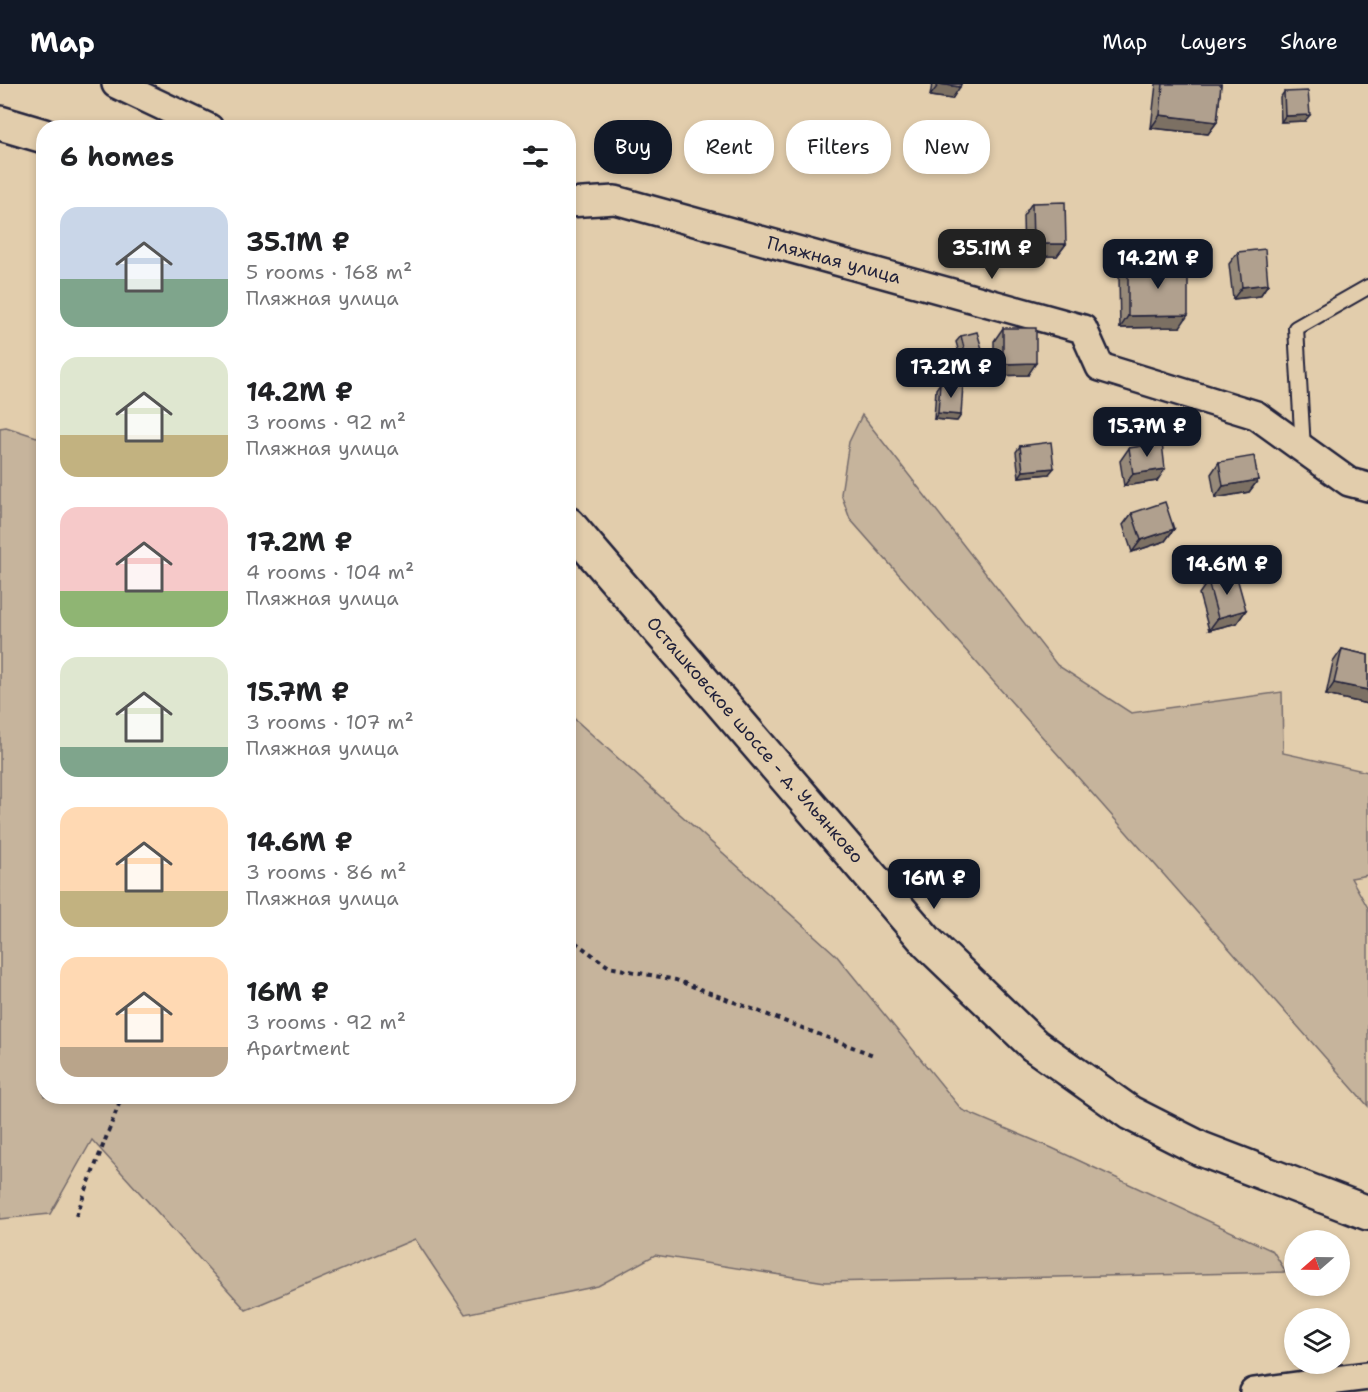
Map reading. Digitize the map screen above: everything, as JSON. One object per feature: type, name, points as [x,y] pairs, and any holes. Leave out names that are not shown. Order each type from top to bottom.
[{"type":"street","points":[[116,84],[192,120]]},
{"type":"street","points":[[0,123],[36,134]]},
{"type":"street","name":"Пляжная улица","points":[[576,202],[615,200],[1083,329],[1100,367],[1256,415],[1348,482],[1368,487]]},
{"type":"street","name":"Осташковское шоссе - д. Ульянково","points":[[576,533],[928,943],[1034,1045],[1130,1113],[1181,1138],[1297,1187],[1368,1213]]},
{"type":"street","points":[[1254,1392],[1368,1376]]},
{"type":"lane","points":[[1303,449],[1296,328],[1368,287]]},
{"type":"path","points":[[576,943],[609,967],[676,980],[876,1056]]},
{"type":"path","points":[[76,1216],[119,1104]]},
{"type":"shaded area","points":[[862,415],[1057,665],[1131,713],[1282,692],[1283,753],[1368,772],[1368,875],[1351,878],[1368,908],[1368,1106],[850,519],[841,494],[849,442]]},
{"type":"shaded area","points":[[6,427],[36,437],[36,1104],[576,1104],[576,720],[836,955],[962,1110],[1052,1148],[1273,1251],[1284,1272],[825,1282],[655,1255],[598,1286],[465,1314],[415,1239],[246,1310],[92,1140],[50,1214],[0,1219],[0,428]]},
{"type":"building","points":[[939,84],[961,84],[960,87]]},
{"type":"building","points":[[1163,84],[1221,84],[1217,122],[1160,115]]},
{"type":"building","points":[[1308,91],[1310,115],[1285,116],[1284,92]]},
{"type":"building","points":[[1065,202],[1066,244],[1033,244],[1032,203]]},
{"type":"building","points":[[1265,249],[1268,284],[1242,287],[1238,252]]},
{"type":"building","points":[[1188,263],[1188,315],[1128,316],[1128,264]]},
{"type":"building","points":[[1003,328],[1036,328],[1036,363],[1003,364]]},
{"type":"building","points":[[977,332],[985,359],[968,364],[961,336]]},
{"type":"building","points":[[940,383],[963,384],[961,415],[938,413]]},
{"type":"building","points":[[1051,442],[1054,468],[1023,471],[1020,446]]},
{"type":"building","points":[[1162,443],[1165,469],[1133,474],[1129,448]]},
{"type":"building","points":[[1254,456],[1258,480],[1223,486],[1219,462]]},
{"type":"building","points":[[1165,502],[1174,529],[1141,540],[1132,513]]},
{"type":"building","points":[[1236,574],[1246,610],[1218,618],[1208,581]]},
{"type":"building","points":[[1342,649],[1368,655],[1368,690],[1334,683]]}]
